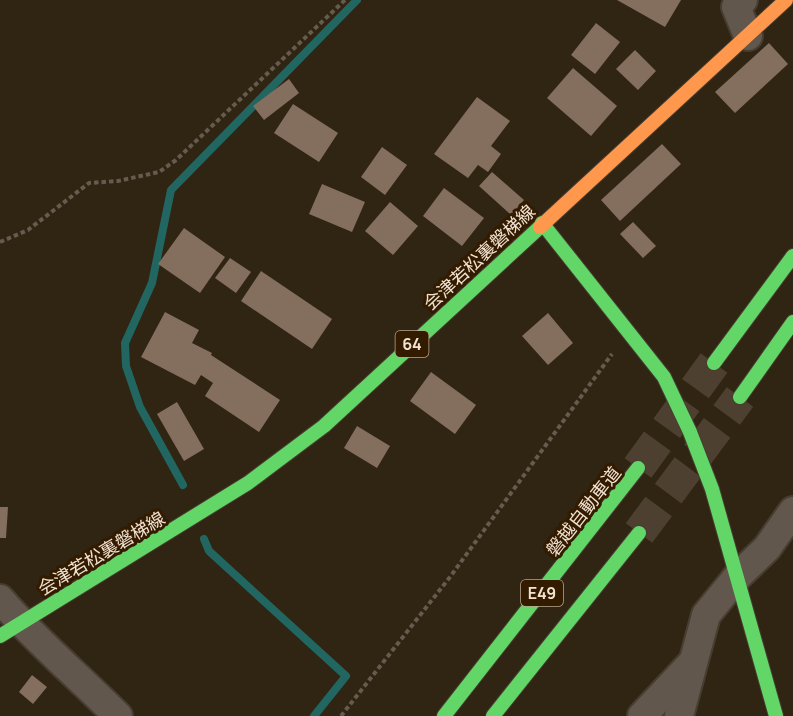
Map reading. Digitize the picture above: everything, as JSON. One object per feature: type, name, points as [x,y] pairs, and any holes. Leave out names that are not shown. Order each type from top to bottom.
[{"type":"main road","name":"会津若松裏磐梯線","points":[[10,630],[248,483],[324,426],[786,0]]},
{"type":"main road","points":[[542,223],[664,377],[690,432],[712,489],[776,716]]},
{"type":"main road","points":[[714,363],[793,256]]},
{"type":"main road","points":[[741,397],[793,322]]},
{"type":"main road","name":"磐越自動車道","points":[[444,716],[638,468]]},
{"type":"main road","name":"E49","points":[[494,716],[639,533]]},
{"type":"street","points":[[743,0],[736,7],[748,36]]},
{"type":"street","points":[[679,716],[706,615],[738,576],[767,548],[793,511]]},
{"type":"street","points":[[0,599],[10,630],[36,635],[118,716]]},
{"type":"street","points":[[642,716],[692,663]]},
{"type":"path","points":[[0,242],[28,230],[89,183],[118,182],[159,172],[168,166],[345,0]]},
{"type":"path","points":[[341,716],[450,577],[627,330]]},
{"type":"building","points":[[617,0],[681,0],[665,27]]},
{"type":"building","points":[[596,23],[620,42],[595,74],[571,55]]},
{"type":"building","points":[[769,43],[788,64],[735,113],[715,92]]},
{"type":"building","points":[[635,50],[656,71],[638,90],[616,69]]},
{"type":"building","points":[[573,68],[617,106],[591,136],[547,98]]},
{"type":"building","points":[[289,79],[299,93],[264,120],[253,106]]},
{"type":"building","points":[[477,97],[510,121],[491,146],[501,154],[488,172],[478,165],[468,178],[434,154]]},
{"type":"building","points":[[293,104],[338,133],[319,162],[274,133]]},
{"type":"building","points":[[662,144],[681,164],[620,221],[601,200]]},
{"type":"building","points":[[382,147],[407,165],[385,195],[361,177]]},
{"type":"building","points":[[492,172],[524,200],[511,215],[479,186]]},
{"type":"building","points":[[322,184],[365,202],[352,232],[309,214]]},
{"type":"building","points":[[444,188],[484,218],[462,246],[423,216]]},
{"type":"building","points":[[390,202],[418,226],[393,255],[365,231]]},
{"type":"building","points":[[633,222],[656,246],[643,258],[620,234]]},
{"type":"building","points":[[184,228],[225,257],[200,293],[158,264]]},
{"type":"building","points":[[230,258],[251,272],[236,293],[215,278]]},
{"type":"building","points":[[261,271],[332,319],[312,349],[241,301]]},
{"type":"building","points":[[165,312],[199,330],[192,343],[212,353],[211,355],[280,400],[259,432],[205,396],[213,383],[201,375],[195,385],[141,357]]},
{"type":"building","points":[[548,313],[573,343],[548,365],[522,336]]},
{"type":"building","points":[[431,372],[476,405],[455,434],[410,401]]},
{"type":"building","points":[[177,402],[204,449],[184,461],[157,414]]},
{"type":"building","points":[[357,426],[390,446],[377,468],[344,448]]},
{"type":"building","points":[[0,507],[8,507],[6,538],[0,538]]},
{"type":"building","points":[[32,675],[47,687],[33,704],[19,692]]},
{"type":"waterway","points":[[183,485],[140,407],[126,366],[125,343],[152,283],[171,190],[357,0]]},
{"type":"waterway","points":[[204,539],[209,551],[346,676],[314,716]]},
{"type":"tunnel","points":[[638,468],[714,363]]},
{"type":"tunnel","points":[[639,533],[740,397]]},
{"type":"traffic: fast","points":[[542,223],[664,377],[690,432],[712,489],[776,716]]},
{"type":"traffic: fast","points":[[0,636],[248,483],[324,426],[540,227]]},
{"type":"traffic: fast","points":[[714,363],[793,256]]},
{"type":"traffic: fast","points":[[740,397],[793,322]]},
{"type":"traffic: fast","points":[[444,716],[638,468]]},
{"type":"traffic: fast","points":[[493,716],[639,533]]},
{"type":"traffic: slow","points":[[540,227],[786,0]]}]
